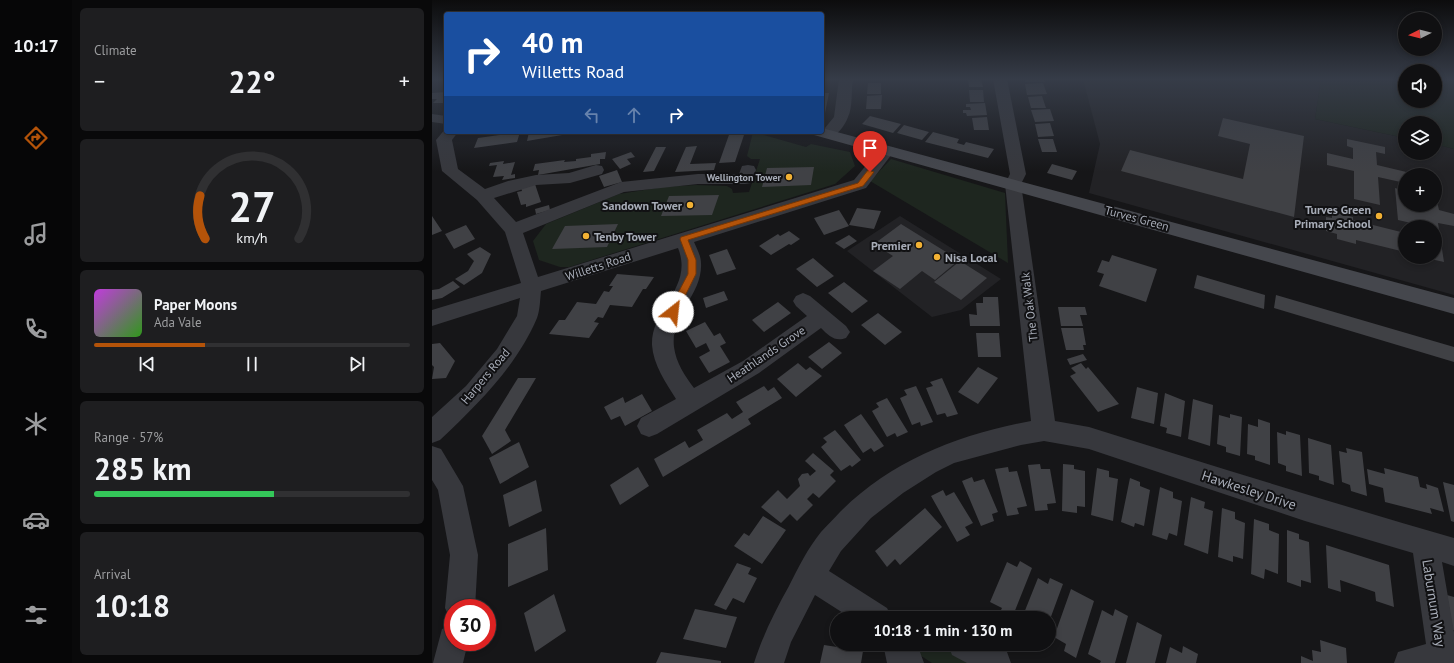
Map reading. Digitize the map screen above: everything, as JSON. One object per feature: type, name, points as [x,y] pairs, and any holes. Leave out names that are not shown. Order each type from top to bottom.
[{"type":"street","points":[[824,133],[841,117],[842,110]]},
{"type":"street","name":"The Oak Walk","points":[[1006,110],[1018,174],[1013,184],[1044,430]]},
{"type":"street","points":[[432,118],[444,120]]},
{"type":"street","name":"Turves Green","points":[[824,133],[1454,306]]},
{"type":"street","points":[[448,134],[444,140],[450,171],[483,196],[513,230],[532,288]]},
{"type":"street","name":"Willetts Road","points":[[432,318],[532,288],[860,184],[887,150]]},
{"type":"street","points":[[483,196],[514,185],[536,180],[570,184],[596,170]]},
{"type":"street","points":[[513,230],[622,187],[698,179],[745,180]]},
{"type":"street","points":[[684,239],[692,260],[692,274],[667,322],[662,338],[664,355],[690,401]]},
{"type":"street","name":"Harpers Road","points":[[432,432],[474,393],[505,355],[527,317],[532,288]]},
{"type":"street","name":"Heathlands Grove","points":[[803,301],[820,318],[839,332]]},
{"type":"street","name":"Heathlands Grove","points":[[649,426],[751,367],[820,318]]},
{"type":"street","name":"Hawkesley Drive","points":[[769,663],[777,638],[810,574],[831,541],[862,510],[894,484],[927,464],[950,453],[1021,434],[1044,430],[1090,438],[1305,508],[1454,552]]},
{"type":"street","points":[[432,457],[450,486],[464,554],[461,599]]},
{"type":"street","name":"Laburnum Way","points":[[1408,663],[1426,659],[1442,663],[1424,542]]},
{"type":"street","points":[[810,574],[866,611]]},
{"type":"street","points":[[448,663],[451,651]]},
{"type":"street","points":[[899,651],[900,658],[909,663]]},
{"type":"street","points":[[975,651],[996,663]]},
{"type":"shaded area","points":[[1091,110],[1316,110],[1315,119],[1398,137],[1398,160],[1442,160],[1442,146],[1454,149],[1454,295],[1089,193],[1100,144]]},
{"type":"shaded area","points":[[1316,110],[1454,110],[1454,149],[1442,146],[1442,116],[1398,116],[1398,137],[1315,119]]},
{"type":"shaded area","points":[[752,134],[760,134],[806,147],[811,144],[850,152],[855,166],[835,184],[569,267],[560,267],[539,260],[533,241],[546,224],[619,194],[663,187],[696,185],[727,186],[732,189],[733,193],[749,192],[760,159],[751,159],[747,156]]},
{"type":"shaded area","points":[[891,159],[1005,193],[1008,263],[870,181]]},
{"type":"shaded area","points":[[900,216],[1001,279],[961,310],[932,317],[847,251]]},
{"type":"shaded area","points":[[914,651],[955,651],[976,663],[932,663]]},
{"type":"building","points":[[963,110],[986,110],[987,115],[967,116],[966,113],[963,113]]},
{"type":"building","points":[[1031,110],[1050,110],[1054,121],[1035,122]]},
{"type":"building","points":[[870,116],[901,124],[893,133],[862,124]]},
{"type":"building","points":[[987,117],[989,130],[974,130],[972,118]]},
{"type":"building","points":[[1223,118],[1304,136],[1294,217],[1121,171],[1130,150],[1243,179],[1250,144],[1218,136]]},
{"type":"building","points":[[1050,123],[1054,136],[1038,137],[1035,124]]},
{"type":"building","points":[[904,125],[929,132],[922,140],[897,133]]},
{"type":"building","points":[[933,132],[959,139],[957,143],[964,145],[966,142],[994,149],[988,158],[925,142]]},
{"type":"building","points":[[506,134],[519,134],[517,142],[474,148],[478,138]]},
{"type":"building","points":[[529,134],[568,134],[527,141]]},
{"type":"building","points":[[729,134],[744,134],[735,162],[719,163]]},
{"type":"building","points":[[1038,139],[1053,139],[1057,152],[1042,152]]},
{"type":"building","points":[[1347,139],[1385,147],[1385,154],[1376,152],[1377,165],[1398,170],[1398,181],[1378,177],[1380,205],[1354,199],[1354,171],[1327,165],[1327,153],[1353,159],[1353,148],[1347,146]]},
{"type":"building","points":[[697,146],[690,164],[716,163],[714,170],[675,172],[686,147]]},
{"type":"building","points":[[656,147],[666,147],[654,171],[643,172]]},
{"type":"building","points":[[606,152],[605,159],[600,159],[600,164],[538,175],[539,170],[533,171],[535,164],[565,160],[564,162],[576,161],[576,159],[591,157],[591,154]]},
{"type":"building","points":[[631,152],[635,157],[627,159],[631,164],[620,169],[612,159]]},
{"type":"building","points":[[504,161],[503,164],[515,162],[511,175],[515,174],[515,178],[502,180],[504,176],[493,177],[497,165],[489,166],[490,163]]},
{"type":"building","points":[[1052,164],[1077,171],[1072,180],[1047,173]]},
{"type":"building","name":"Wellington Tower","points":[[814,167],[811,185],[762,187],[767,168]]},
{"type":"building","points":[[617,170],[622,182],[604,187],[599,176]]},
{"type":"building","points":[[535,184],[541,202],[526,207],[526,204],[521,205],[517,192],[522,191],[521,188]]},
{"type":"building","points":[[1395,188],[1398,189],[1398,212],[1442,211],[1454,214],[1454,226],[1442,224],[1442,220],[1398,220]]},
{"type":"building","name":"Sandown Tower","points":[[719,195],[712,215],[661,216],[669,196]]},
{"type":"building","points":[[549,205],[550,210],[536,214],[535,209]]},
{"type":"building","points":[[857,208],[881,211],[874,229],[849,225]]},
{"type":"building","points":[[839,210],[849,226],[824,235],[814,218]]},
{"type":"building","points":[[1332,212],[1353,217],[1353,220],[1398,231],[1398,250],[1356,240],[1356,244],[1337,239],[1337,234],[1326,231],[1326,217],[1332,218]]},
{"type":"building","points":[[432,216],[442,231],[432,235]]},
{"type":"building","name":"Tenby Tower","points":[[618,224],[607,247],[552,249],[565,226]]},
{"type":"building","points":[[901,224],[959,260],[935,280],[922,271],[900,289],[873,271],[893,256],[874,244]]},
{"type":"building","points":[[466,225],[475,239],[454,249],[445,234]]},
{"type":"building","points":[[789,231],[800,239],[771,255],[759,246],[778,234],[780,236]]},
{"type":"building","points":[[849,235],[857,241],[844,249],[835,243]]},
{"type":"building","points":[[480,247],[491,254],[482,273],[464,285],[455,279],[468,271],[474,261],[467,254]]},
{"type":"building","points":[[727,249],[736,269],[717,275],[709,255]]},
{"type":"building","points":[[1442,249],[1444,262],[1442,262]]},
{"type":"building","points":[[1112,255],[1157,269],[1146,302],[1099,286],[1104,274],[1097,272],[1102,260],[1109,262]]},
{"type":"building","points":[[813,258],[834,276],[817,287],[796,269]]},
{"type":"building","points":[[960,261],[987,278],[961,300],[934,282]]},
{"type":"building","points":[[617,274],[654,277],[646,289],[643,289],[632,307],[610,305],[603,318],[598,317],[594,322],[599,323],[589,338],[549,334],[559,320],[565,320],[577,302],[596,304],[604,291],[609,292],[613,286],[609,286]]},
{"type":"building","points":[[1197,275],[1265,295],[1264,309],[1194,288]]},
{"type":"building","points":[[453,281],[460,287],[442,298],[432,300],[432,290],[439,289]]},
{"type":"building","points":[[844,282],[868,301],[852,313],[828,293]]},
{"type":"building","points":[[724,291],[728,300],[706,308],[703,298]]},
{"type":"building","points":[[1276,295],[1454,347],[1454,362],[1274,308]]},
{"type":"building","points":[[983,297],[998,297],[1000,326],[970,326],[969,314],[977,315],[976,303],[983,303]]},
{"type":"building","points":[[778,302],[791,313],[764,332],[752,320]]},
{"type":"building","points":[[1058,307],[1085,307],[1087,315],[1080,315],[1083,326],[1061,326]]},
{"type":"building","points":[[878,313],[902,332],[885,345],[861,325]]},
{"type":"building","points":[[705,322],[714,336],[720,333],[726,343],[720,346],[730,362],[709,373],[699,357],[710,351],[706,343],[696,348],[686,331]]},
{"type":"building","points":[[1061,328],[1083,328],[1086,345],[1083,345],[1084,350],[1066,350]]},
{"type":"building","points":[[976,333],[999,333],[1001,357],[978,357]]},
{"type":"building","points":[[829,342],[842,353],[822,369],[808,357]]},
{"type":"building","points":[[440,343],[455,361],[446,378],[432,379],[434,367],[432,365],[432,344]]},
{"type":"building","points":[[1083,354],[1087,360],[1070,365],[1067,359]]},
{"type":"building","points":[[798,363],[806,370],[810,367],[822,376],[796,397],[777,379]]},
{"type":"building","points":[[1081,363],[1086,369],[1088,367],[1119,404],[1098,412],[1070,376],[1076,373],[1071,368]]},
{"type":"building","points":[[978,367],[998,378],[978,404],[958,392]]},
{"type":"building","points":[[518,378],[536,378],[505,430],[511,441],[492,454],[482,436]]},
{"type":"building","points":[[942,378],[958,414],[947,417],[945,413],[937,415],[926,388],[933,386],[930,382]]},
{"type":"building","points":[[764,386],[768,391],[774,387],[782,398],[748,419],[751,424],[663,477],[654,459],[685,441],[689,448],[703,440],[697,430],[727,413],[732,419],[743,412],[736,402]]},
{"type":"building","points":[[916,386],[933,422],[921,426],[920,422],[912,425],[900,398],[907,395],[904,390]]},
{"type":"building","points":[[1137,387],[1158,393],[1154,424],[1131,418]]},
{"type":"building","points":[[1165,393],[1185,401],[1181,437],[1166,433],[1167,428],[1160,426]]},
{"type":"building","points":[[642,394],[652,411],[625,426],[620,416],[611,420],[604,407],[623,397],[625,403]]},
{"type":"building","points":[[887,398],[908,432],[897,437],[895,433],[887,437],[872,411],[879,407],[876,403]]},
{"type":"building","points":[[1193,399],[1213,405],[1210,446],[1188,439]]},
{"type":"building","points":[[861,414],[884,446],[874,452],[871,448],[863,453],[844,425]]},
{"type":"building","points":[[1230,414],[1242,417],[1240,456],[1226,452],[1226,447],[1217,444],[1219,415],[1230,418]]},
{"type":"building","points":[[1258,419],[1270,423],[1270,465],[1255,460],[1255,456],[1247,454],[1248,424],[1258,427]]},
{"type":"building","points":[[835,430],[861,460],[852,467],[850,465],[841,471],[821,447],[827,442],[823,438]]},
{"type":"building","points":[[1286,431],[1300,435],[1302,476],[1286,471],[1286,466],[1278,463],[1277,432],[1286,435]]},
{"type":"building","points":[[1308,438],[1331,445],[1334,485],[1319,480],[1319,476],[1309,473]]},
{"type":"building","points":[[519,442],[529,467],[500,484],[489,458]]},
{"type":"building","points":[[1346,448],[1362,452],[1367,496],[1351,491],[1350,485],[1342,482],[1339,451],[1347,453]]},
{"type":"building","points":[[813,453],[834,471],[830,475],[836,481],[819,498],[813,493],[807,499],[813,505],[797,521],[790,514],[781,523],[761,507],[778,490],[787,499],[800,486],[798,479],[802,474],[808,473],[810,476],[816,471],[805,461]]},
{"type":"building","points":[[1040,464],[1041,469],[1050,469],[1056,503],[1047,504],[1048,510],[1035,511],[1028,465]]},
{"type":"building","points":[[1063,464],[1074,465],[1074,469],[1085,471],[1085,507],[1077,506],[1077,513],[1062,511]]},
{"type":"building","points":[[638,467],[649,486],[620,505],[610,485]]},
{"type":"building","points":[[1008,467],[1009,472],[1017,471],[1027,506],[1017,508],[1019,514],[1007,516],[995,469]]},
{"type":"building","points":[[1097,468],[1109,471],[1109,477],[1118,479],[1113,521],[1091,515]]},
{"type":"building","points":[[1384,468],[1418,477],[1420,487],[1427,489],[1426,484],[1438,488],[1444,512],[1430,508],[1432,514],[1385,502],[1383,488],[1369,484],[1367,469],[1385,474]]},
{"type":"building","points":[[972,477],[974,482],[984,479],[998,512],[992,514],[994,521],[981,526],[962,481]]},
{"type":"building","points":[[1130,478],[1140,482],[1140,486],[1150,490],[1144,526],[1135,523],[1134,527],[1121,522]]},
{"type":"building","points":[[536,480],[542,511],[509,527],[503,495]]},
{"type":"building","points":[[1443,482],[1454,485],[1454,522],[1451,521]]},
{"type":"building","points":[[1160,487],[1173,492],[1173,498],[1182,501],[1177,536],[1169,533],[1167,540],[1152,535]]},
{"type":"building","points":[[943,490],[946,496],[954,492],[973,523],[965,527],[970,535],[957,542],[931,496]]},
{"type":"building","points":[[1191,497],[1205,502],[1204,508],[1213,511],[1208,554],[1184,545]]},
{"type":"building","points":[[925,508],[942,527],[900,565],[895,559],[887,567],[875,551]]},
{"type":"building","points":[[1222,508],[1235,512],[1235,519],[1245,523],[1243,559],[1233,556],[1233,562],[1218,557]]},
{"type":"building","points":[[763,516],[786,530],[762,564],[734,546],[744,533],[749,536]]},
{"type":"building","points":[[1254,519],[1269,524],[1269,530],[1279,534],[1278,574],[1265,569],[1264,579],[1251,574]]},
{"type":"building","points":[[546,528],[548,570],[508,587],[508,544]]},
{"type":"building","points":[[1287,530],[1299,534],[1299,539],[1309,542],[1311,583],[1301,580],[1301,587],[1287,582]]},
{"type":"building","points":[[1326,545],[1389,565],[1394,607],[1376,601],[1375,592],[1340,580],[1341,592],[1328,588]]},
{"type":"building","points":[[1020,561],[1032,568],[1015,611],[1000,611],[1002,608],[990,602],[1007,562],[1017,567]]},
{"type":"building","points":[[737,563],[751,568],[748,574],[757,578],[744,603],[733,598],[726,610],[714,605]]},
{"type":"building","points":[[1038,578],[1048,584],[1050,578],[1063,584],[1053,611],[1025,611]]},
{"type":"building","points":[[1071,589],[1094,601],[1076,658],[1064,651],[1066,644],[1056,638],[1056,631]]},
{"type":"building","points":[[554,594],[566,631],[535,652],[524,613]]},
{"type":"building","points":[[1447,595],[1454,597],[1454,630],[1453,630]]},
{"type":"building","points":[[695,609],[737,617],[726,648],[683,639]]},
{"type":"building","points":[[1115,609],[1128,616],[1115,663],[1100,663],[1101,661],[1088,654],[1102,610],[1113,616]]},
{"type":"building","points":[[1137,622],[1162,635],[1155,663],[1126,663]]},
{"type":"building","points":[[1320,640],[1346,648],[1347,663],[1301,663],[1301,656],[1313,661],[1312,650],[1321,652]]},
{"type":"building","points":[[824,645],[830,646],[830,651],[863,651],[861,663],[820,663]]},
{"type":"building","points":[[1183,646],[1198,654],[1196,663],[1166,663],[1170,647],[1182,653]]},
{"type":"building","points":[[661,652],[721,661],[721,663],[656,663]]},
{"type":"place","name":"Wellington Tower","points":[[789,177]]},
{"type":"place","name":"Sandown Tower","points":[[690,205]]},
{"type":"place","name":"Turves Green Primary School","points":[[1379,216]]},
{"type":"place","name":"Tenby Tower","points":[[586,236]]},
{"type":"place","name":"Premier","points":[[919,245]]},
{"type":"place","name":"Nisa Local","points":[[937,257]]},
{"type":"route","points":[[673,312],[692,274],[692,260],[684,239],[838,192],[860,184],[870,172]]}]
